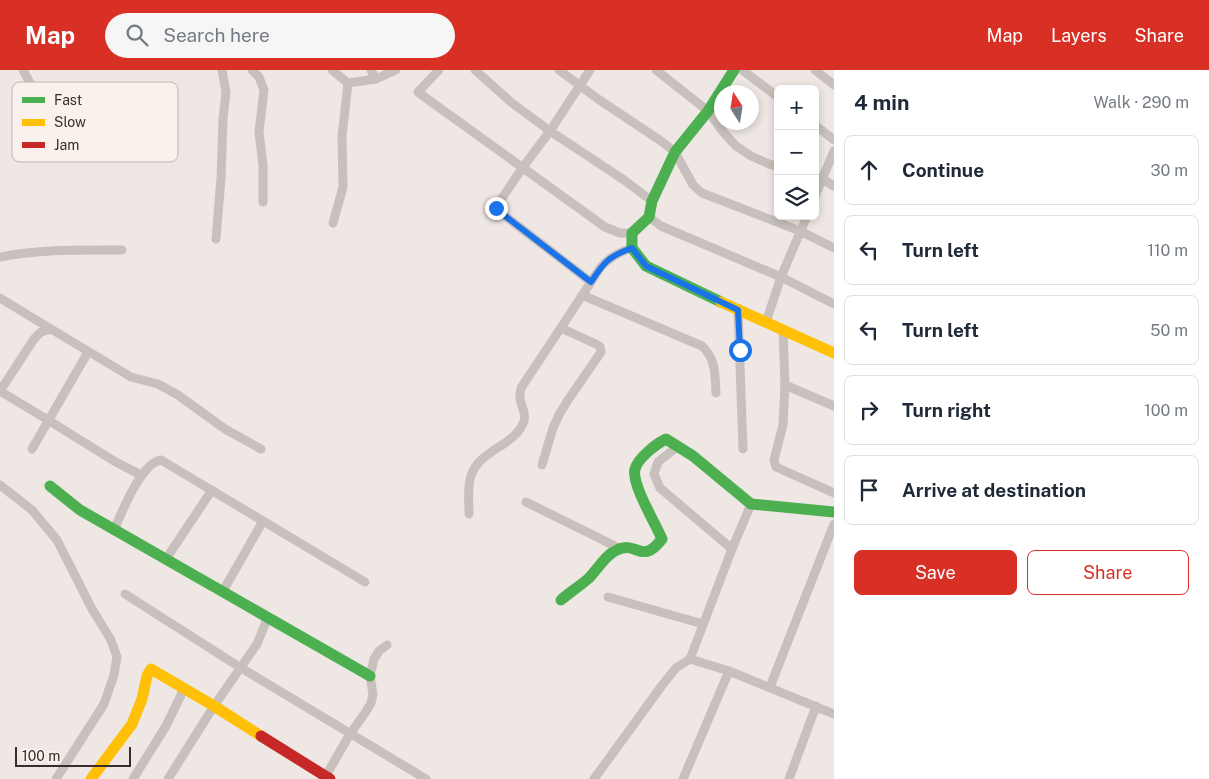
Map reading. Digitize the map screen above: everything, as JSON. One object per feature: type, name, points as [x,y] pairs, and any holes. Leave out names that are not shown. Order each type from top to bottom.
[{"type":"street","points":[[23,70],[30,82]]},
{"type":"street","points":[[216,239],[226,92],[222,70]]},
{"type":"street","points":[[252,70],[259,77],[264,90],[259,132],[263,165],[263,202]]},
{"type":"street","points":[[332,70],[348,83],[376,79],[396,70]]},
{"type":"street","points":[[371,70],[376,79]]},
{"type":"street","points":[[439,70],[419,93],[605,226],[620,233],[632,233],[648,217],[652,201],[675,152],[708,111],[734,70]]},
{"type":"street","points":[[476,70],[512,103],[550,132],[624,180],[652,201]]},
{"type":"street","points":[[559,70],[675,152],[693,185],[702,193],[800,232],[834,248]]},
{"type":"street","points":[[590,70],[550,132],[496,206],[496,209],[591,282]]},
{"type":"street","points":[[656,70],[708,111],[736,146],[750,156],[774,166]]},
{"type":"street","points":[[742,70],[774,93]]},
{"type":"street","points":[[815,70],[834,85]]},
{"type":"street","points":[[333,223],[342,187],[342,136],[348,83]]},
{"type":"street","points":[[819,128],[834,140]]},
{"type":"street","points":[[834,151],[819,178],[834,186]]},
{"type":"street","points":[[648,217],[661,226],[780,277],[834,304]]},
{"type":"street","points":[[766,322],[780,277],[805,220]]},
{"type":"street","points":[[632,233],[632,248],[646,266],[834,353]]},
{"type":"street","points":[[469,514],[470,481],[473,470],[482,459],[511,439],[519,431],[524,421],[525,414],[520,397],[521,388],[600,268],[609,258],[632,248]]},
{"type":"street","points":[[0,257],[17,254],[82,250],[122,250]]},
{"type":"street","points":[[582,295],[702,346],[713,360],[716,393]]},
{"type":"street","points":[[0,298],[131,377],[158,384],[178,395],[225,429],[262,449]]},
{"type":"street","points":[[738,310],[743,449]]},
{"type":"street","points":[[542,466],[553,428],[560,413],[601,352],[598,345],[561,328]]},
{"type":"street","points":[[51,329],[42,332],[34,339],[0,391],[114,461],[141,475]]},
{"type":"street","points":[[783,330],[784,425],[774,460],[776,467],[834,493]]},
{"type":"street","points":[[32,449],[88,352]]},
{"type":"street","points":[[785,385],[834,406]]},
{"type":"street","points":[[561,600],[585,581],[619,548],[626,547],[640,552],[650,551],[658,546],[662,539],[639,488],[635,469],[654,445],[666,439],[693,456],[752,504],[834,512]]},
{"type":"street","points":[[678,446],[658,462],[654,474],[660,488],[732,549]]},
{"type":"street","points":[[114,530],[141,475],[155,460],[161,460],[364,582]]},
{"type":"street","points":[[0,485],[32,510],[57,540],[110,640],[116,657],[114,675],[104,704],[56,779]]},
{"type":"street","points":[[50,486],[80,510],[370,676]]},
{"type":"street","points":[[166,558],[212,490]]},
{"type":"street","points":[[526,502],[619,548]]},
{"type":"street","points":[[594,779],[663,684],[676,668],[690,659],[732,549],[752,504]]},
{"type":"street","points":[[223,591],[263,521]]},
{"type":"street","points":[[770,687],[834,524]]},
{"type":"street","points":[[126,594],[240,668],[426,779]]},
{"type":"street","points":[[608,597],[703,624]]},
{"type":"street","points":[[168,779],[214,706],[257,644],[268,617]]},
{"type":"street","points":[[91,779],[132,724],[151,669],[214,706],[326,778],[350,734],[371,703],[373,694],[370,676],[374,659],[378,651],[387,645]]},
{"type":"street","points":[[690,659],[729,671],[834,714]]},
{"type":"street","points":[[684,779],[729,671]]},
{"type":"street","points":[[133,779],[166,726],[184,689]]},
{"type":"street","points":[[789,779],[816,706]]},
{"type":"traffic: fast","points":[[721,302],[646,266],[632,248],[632,233],[649,217],[652,201],[675,152],[708,111],[734,70]]},
{"type":"traffic: fast","points":[[561,600],[589,578],[613,552],[624,548],[644,552],[649,551],[662,539],[640,494],[635,469],[643,456],[666,439],[693,456],[751,504],[834,512]]},
{"type":"traffic: fast","points":[[50,486],[80,510],[370,676]]},
{"type":"traffic: slow","points":[[721,302],[834,353]]},
{"type":"traffic: slow","points":[[91,779],[132,724],[151,669],[261,736]]},
{"type":"traffic: jam","points":[[261,736],[330,779]]},
{"type":"route","points":[[496,208],[591,282],[609,258],[632,248],[646,266],[738,310],[740,350]]}]
